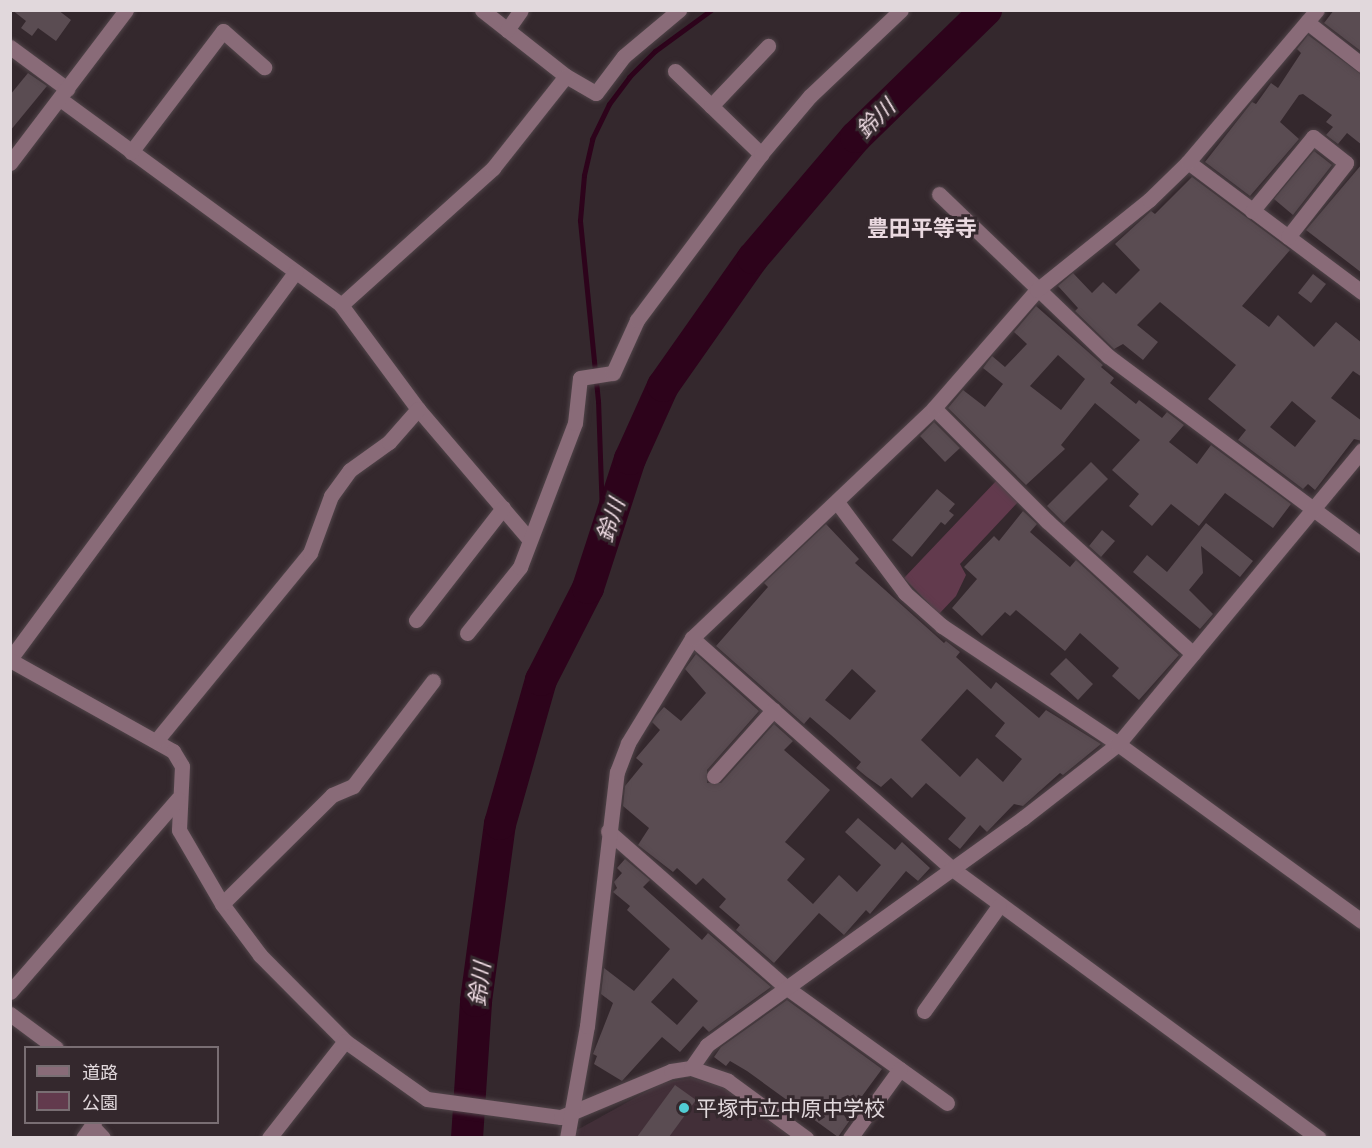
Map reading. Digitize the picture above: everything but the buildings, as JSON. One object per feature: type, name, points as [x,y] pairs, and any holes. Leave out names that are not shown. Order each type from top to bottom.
[{"type":"street","points":[[10,163],[126,10]]},
{"type":"street","points":[[482,10],[566,76],[596,93],[624,56],[679,10]]},
{"type":"street","points":[[507,30],[521,10]]},
{"type":"street","points":[[467,633],[520,567],[575,423],[580,378],[613,373],[637,320],[761,154],[810,96],[901,10]]},
{"type":"street","points":[[567,1137],[566,1117],[587,1026],[608,831],[617,772],[628,743],[692,638],[934,408],[1037,290],[1149,200],[1188,162],[1312,16],[1362,65]]},
{"type":"street","points":[[131,152],[223,31],[264,67]]},
{"type":"street","points":[[10,46],[131,152],[341,305],[418,409],[531,540]]},
{"type":"street","points":[[711,106],[768,46]]},
{"type":"street","points":[[675,71],[761,154]]},
{"type":"street","points":[[341,305],[493,168],[566,76]]},
{"type":"street","points":[[1252,211],[1313,137],[1346,163],[1288,237]]},
{"type":"street","points":[[1188,162],[1362,292]]},
{"type":"street","points":[[939,194],[1108,356],[1362,545]]},
{"type":"street","points":[[295,273],[10,659],[173,751],[182,766],[178,799],[179,830],[222,904],[260,956],[345,1041],[427,1099],[566,1117],[670,1071],[691,1068],[728,1081],[806,1137]]},
{"type":"street","points":[[934,408],[1047,521],[1193,654]]},
{"type":"street","points":[[156,741],[310,553],[331,496],[350,470],[389,442],[418,409]]},
{"type":"street","points":[[691,1068],[707,1045],[788,988],[1118,744],[1362,450]]},
{"type":"street","points":[[837,502],[905,593],[942,626],[1118,744],[1362,921]]},
{"type":"street","points":[[416,620],[503,508]]},
{"type":"street","points":[[692,638],[951,868],[999,906],[1318,1137]]},
{"type":"street","points":[[222,904],[332,795],[353,786],[433,681]]},
{"type":"street","points":[[714,776],[772,710]]},
{"type":"street","points":[[10,992],[178,799]]},
{"type":"street","points":[[608,831],[788,988],[947,1103]]},
{"type":"street","points":[[924,1011],[999,906]]},
{"type":"street","points":[[10,1014],[55,1046]]},
{"type":"street","points":[[269,1137],[345,1041]]},
{"type":"street","points":[[850,1137],[900,1069]]},
{"type":"street","points":[[90,1129],[103,1137]]},
{"type":"shaded area","name":"平塚市立中原中学校","points":[[692,1078],[723,1087],[792,1137],[571,1138],[577,1130],[662,1083]]},
{"type":"green space","points":[[997,480],[1019,501],[960,564],[966,575],[956,596],[939,614],[904,578]]},
{"type":"waterway","points":[[603,543],[598,401],[580,220],[584,175],[592,139],[609,104],[629,77],[655,51],[711,10]]},
{"type":"waterway","name":"鈴川","points":[[467,1138],[476,1001],[500,824],[541,680],[588,588],[630,459],[663,386],[753,258],[856,137],[986,10]]},
{"type":"place","name":"平塚市立中原中学校","points":[[684,1108]]},
{"type":"district","name":"豊田平等寺","points":[[922,228]]}]
